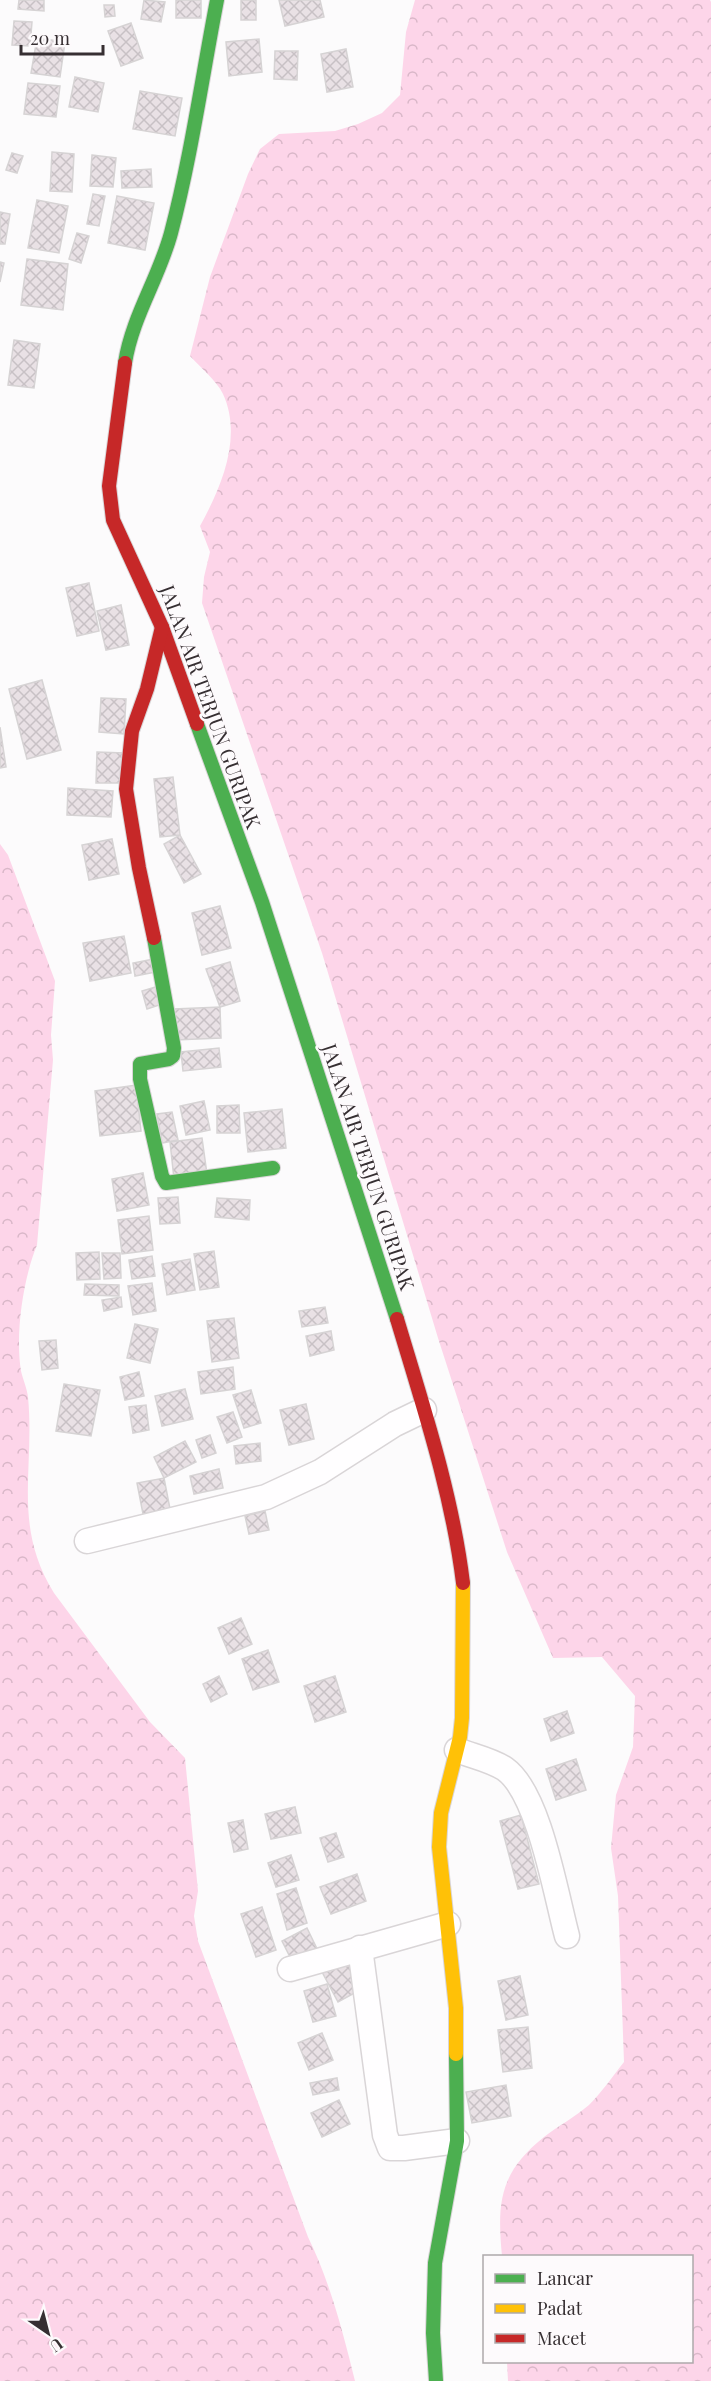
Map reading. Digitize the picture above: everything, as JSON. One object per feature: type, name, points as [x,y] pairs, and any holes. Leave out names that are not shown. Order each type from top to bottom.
[{"type":"street","name":"JALAN AIR TERJUN GURIPAK","points":[[217,0],[185,170],[170,236],[136,321],[126,355],[113,442],[110,486],[113,520],[162,627],[262,902],[382,1271],[424,1410],[457,1536],[464,1591],[463,1695],[457,1750],[441,1813],[439,1847],[456,2008],[457,2141],[435,2263],[433,2333],[436,2381]]},
{"type":"street","points":[[162,627],[147,689],[132,731],[126,789],[174,1047],[173,1056],[169,1059],[140,1064],[140,1079],[162,1176],[166,1183],[273,1168]]},
{"type":"street","points":[[87,1541],[266,1497],[320,1472],[395,1424],[424,1410]]},
{"type":"street","points":[[457,1750],[503,1767],[513,1776],[531,1805],[567,1936]]},
{"type":"street","points":[[290,1969],[448,1924]]},
{"type":"street","points":[[360,1948],[385,2135],[390,2148],[457,2141]]},
{"type":"green space","points":[[415,0],[710,0],[711,2],[711,2381],[508,2381],[507,2363],[693,2363],[693,2255],[502,2255],[501,2205],[504,2190],[518,2163],[544,2137],[589,2105],[624,2062],[618,1896],[611,1848],[616,1795],[633,1747],[635,1696],[602,1657],[553,1658],[507,1552],[438,1338],[322,953],[202,603],[204,577],[210,552],[200,526],[222,479],[230,445],[231,427],[229,410],[223,394],[213,379],[190,356],[210,277],[248,174],[260,149],[279,134],[335,131],[382,113],[400,95],[406,32]]},
{"type":"green space","points":[[0,844],[8,855],[55,981],[51,1035],[53,1060],[37,1245],[24,1290],[19,1340],[21,1371],[28,1397],[28,1497],[33,1544],[41,1568],[54,1593],[150,1722],[185,1758],[198,1891],[194,1916],[198,1941],[329,2289],[355,2381],[0,2381]]},
{"type":"building","points":[[19,0],[44,0],[44,11],[18,9]]},
{"type":"building","points":[[144,0],[165,2],[161,22],[141,19]]},
{"type":"building","points":[[176,0],[201,0],[201,18],[176,18]]},
{"type":"building","points":[[241,0],[256,0],[256,20],[241,20]]},
{"type":"building","points":[[279,0],[320,0],[324,17],[285,26]]},
{"type":"building","points":[[104,5],[114,5],[115,16],[105,17]]},
{"type":"building","points":[[14,21],[32,22],[30,46],[12,45]]},
{"type":"building","points":[[131,23],[143,58],[121,66],[108,31]]},
{"type":"building","points":[[37,38],[65,42],[60,77],[31,73]]},
{"type":"building","points":[[259,39],[262,72],[229,76],[226,42]]},
{"type":"building","points":[[346,49],[353,87],[327,92],[321,54]]},
{"type":"building","points":[[275,51],[298,51],[297,80],[274,79]]},
{"type":"building","points":[[75,77],[104,83],[98,112],[69,107]]},
{"type":"building","points":[[28,83],[60,86],[56,117],[24,114]]},
{"type":"building","points":[[140,91],[182,98],[175,136],[133,129]]},
{"type":"building","points":[[52,152],[74,154],[72,192],[50,191]]},
{"type":"building","points":[[12,153],[23,156],[17,173],[6,170]]},
{"type":"building","points":[[92,155],[116,158],[113,187],[90,186]]},
{"type":"building","points":[[151,169],[152,187],[122,188],[121,171]]},
{"type":"building","points":[[93,194],[105,196],[99,226],[87,224]]},
{"type":"building","points":[[117,196],[154,203],[145,250],[108,243]]},
{"type":"building","points":[[37,200],[68,206],[59,253],[28,248]]},
{"type":"building","points":[[0,212],[10,214],[5,244],[0,244]]},
{"type":"building","points":[[77,233],[89,236],[81,263],[69,259]]},
{"type":"building","points":[[27,259],[68,264],[63,310],[21,305]]},
{"type":"building","points":[[0,262],[4,263],[0,282]]},
{"type":"building","points":[[14,340],[40,344],[34,388],[8,385]]},
{"type":"building","points":[[89,583],[99,631],[77,636],[66,588]]},
{"type":"building","points":[[121,605],[129,645],[106,650],[97,611]]},
{"type":"building","points":[[42,680],[61,750],[27,759],[9,689]]},
{"type":"building","points":[[101,698],[126,699],[124,734],[99,732]]},
{"type":"building","points":[[0,727],[6,767],[0,768]]},
{"type":"building","points":[[97,752],[124,753],[124,783],[96,783]]},
{"type":"building","points":[[173,777],[180,835],[160,837],[154,779]]},
{"type":"building","points":[[68,788],[113,791],[111,817],[67,815]]},
{"type":"building","points":[[180,835],[201,874],[184,883],[164,844]]},
{"type":"building","points":[[112,839],[119,874],[89,880],[82,845]]},
{"type":"building","points":[[220,906],[231,948],[202,955],[192,913]]},
{"type":"building","points":[[124,936],[131,973],[90,981],[83,943]]},
{"type":"building","points":[[154,959],[156,972],[135,976],[133,963]]},
{"type":"building","points":[[230,962],[240,1001],[220,1007],[206,969]]},
{"type":"building","points":[[159,986],[165,1003],[147,1009],[142,991]]},
{"type":"building","points":[[220,1007],[221,1038],[175,1040],[174,1009]]},
{"type":"building","points":[[219,1048],[221,1067],[183,1071],[181,1052]]},
{"type":"building","points":[[136,1085],[141,1131],[100,1136],[95,1091]]},
{"type":"building","points":[[204,1101],[210,1130],[186,1135],[180,1106]]},
{"type":"building","points":[[239,1105],[240,1133],[217,1133],[217,1106]]},
{"type":"building","points":[[282,1109],[286,1148],[248,1152],[244,1113]]},
{"type":"building","points":[[172,1112],[178,1140],[162,1143],[157,1114]]},
{"type":"building","points":[[202,1138],[207,1174],[174,1179],[170,1142]]},
{"type":"building","points":[[143,1173],[149,1205],[117,1211],[112,1179]]},
{"type":"building","points":[[178,1197],[180,1223],[160,1224],[158,1198]]},
{"type":"building","points":[[217,1198],[250,1200],[249,1220],[215,1217]]},
{"type":"building","points":[[149,1216],[153,1250],[122,1254],[118,1220]]},
{"type":"building","points":[[214,1251],[219,1287],[200,1290],[194,1254]]},
{"type":"building","points":[[99,1252],[100,1279],[77,1280],[76,1253]]},
{"type":"building","points":[[102,1253],[120,1253],[121,1278],[104,1279]]},
{"type":"building","points":[[152,1256],[155,1276],[132,1279],[129,1260]]},
{"type":"building","points":[[190,1259],[195,1290],[167,1295],[162,1264]]},
{"type":"building","points":[[152,1283],[156,1311],[133,1315],[128,1286]]},
{"type":"building","points":[[85,1284],[119,1285],[119,1296],[84,1295]]},
{"type":"building","points":[[121,1297],[122,1307],[104,1311],[102,1300]]},
{"type":"building","points":[[325,1307],[328,1323],[302,1327],[299,1311]]},
{"type":"building","points":[[234,1318],[239,1358],[212,1362],[207,1321]]},
{"type":"building","points":[[135,1324],[158,1329],[150,1363],[127,1358]]},
{"type":"building","points":[[331,1331],[334,1350],[310,1356],[306,1336]]},
{"type":"building","points":[[56,1340],[58,1368],[42,1370],[39,1341]]},
{"type":"building","points":[[233,1367],[235,1389],[201,1394],[198,1372]]},
{"type":"building","points":[[139,1372],[144,1396],[125,1400],[120,1377]]},
{"type":"building","points":[[64,1384],[100,1390],[91,1436],[56,1431]]},
{"type":"building","points":[[185,1389],[193,1419],[162,1426],[155,1396]]},
{"type":"building","points":[[251,1390],[261,1423],[244,1428],[233,1395]]},
{"type":"building","points":[[306,1404],[314,1439],[289,1445],[280,1410]]},
{"type":"building","points":[[146,1405],[149,1430],[133,1433],[129,1407]]},
{"type":"building","points":[[233,1412],[242,1437],[227,1443],[217,1417]]},
{"type":"building","points":[[210,1435],[216,1453],[202,1458],[196,1440]]},
{"type":"building","points":[[185,1441],[196,1462],[164,1478],[154,1457]]},
{"type":"building","points":[[260,1443],[261,1461],[236,1464],[234,1446]]},
{"type":"building","points":[[219,1469],[223,1488],[194,1494],[190,1476]]},
{"type":"building","points":[[164,1478],[170,1509],[143,1514],[137,1483]]},
{"type":"building","points":[[265,1511],[269,1530],[249,1534],[245,1516]]},
{"type":"building","points":[[241,1618],[252,1644],[229,1654],[218,1628]]},
{"type":"building","points":[[268,1650],[279,1682],[253,1690],[242,1659]]},
{"type":"building","points":[[219,1676],[227,1694],[211,1702],[203,1684]]},
{"type":"building","points":[[335,1676],[346,1712],[315,1722],[304,1686]]},
{"type":"building","points":[[567,1711],[574,1733],[551,1741],[544,1719]]},
{"type":"building","points":[[576,1759],[586,1790],[556,1800],[546,1769]]},
{"type":"building","points":[[295,1807],[301,1833],[271,1839],[265,1814]]},
{"type":"building","points":[[521,1815],[539,1884],[518,1889],[500,1821]]},
{"type":"building","points":[[243,1820],[248,1849],[234,1852],[228,1823]]},
{"type":"building","points":[[336,1833],[344,1857],[328,1862],[320,1838]]},
{"type":"building","points":[[291,1855],[299,1880],[276,1887],[268,1863]]},
{"type":"building","points":[[357,1874],[366,1901],[331,1914],[320,1887]]},
{"type":"building","points":[[296,1888],[307,1923],[287,1930],[277,1894]]},
{"type":"building","points":[[262,1907],[276,1950],[256,1957],[241,1914]]},
{"type":"building","points":[[307,1928],[320,1955],[295,1967],[282,1941]]},
{"type":"building","points":[[345,1957],[362,1989],[338,2002],[321,1970]]},
{"type":"building","points":[[520,1976],[528,2015],[506,2020],[498,1981]]},
{"type":"building","points":[[327,1984],[336,2016],[313,2022],[304,1991]]},
{"type":"building","points":[[528,2027],[532,2068],[503,2072],[498,2030]]},
{"type":"building","points":[[322,2033],[333,2060],[309,2070],[298,2043]]},
{"type":"building","points":[[337,2078],[339,2090],[313,2095],[310,2083]]},
{"type":"building","points":[[506,2085],[511,2116],[472,2123],[466,2092]]},
{"type":"building","points":[[339,2100],[350,2124],[322,2137],[311,2113]]},
{"type":"traffic: fast","points":[[125,363],[133,330],[171,233],[217,0]]},
{"type":"traffic: fast","points":[[197,724],[262,902],[397,1319]]},
{"type":"traffic: fast","points":[[154,938],[174,1048],[173,1056],[169,1059],[140,1064],[140,1079],[162,1176],[166,1183],[273,1168]]},
{"type":"traffic: fast","points":[[436,2381],[433,2333],[435,2263],[457,2141],[456,2054]]},
{"type":"traffic: slow","points":[[456,2054],[456,2008],[439,1847],[441,1813],[460,1737],[462,1718],[463,1583]]},
{"type":"traffic: jam","points":[[125,363],[109,486],[113,520],[162,627],[197,724]]},
{"type":"traffic: jam","points":[[154,938],[139,868],[126,789],[132,731],[147,689],[162,627]]},
{"type":"traffic: jam","points":[[397,1319],[444,1483],[463,1583]]}]
